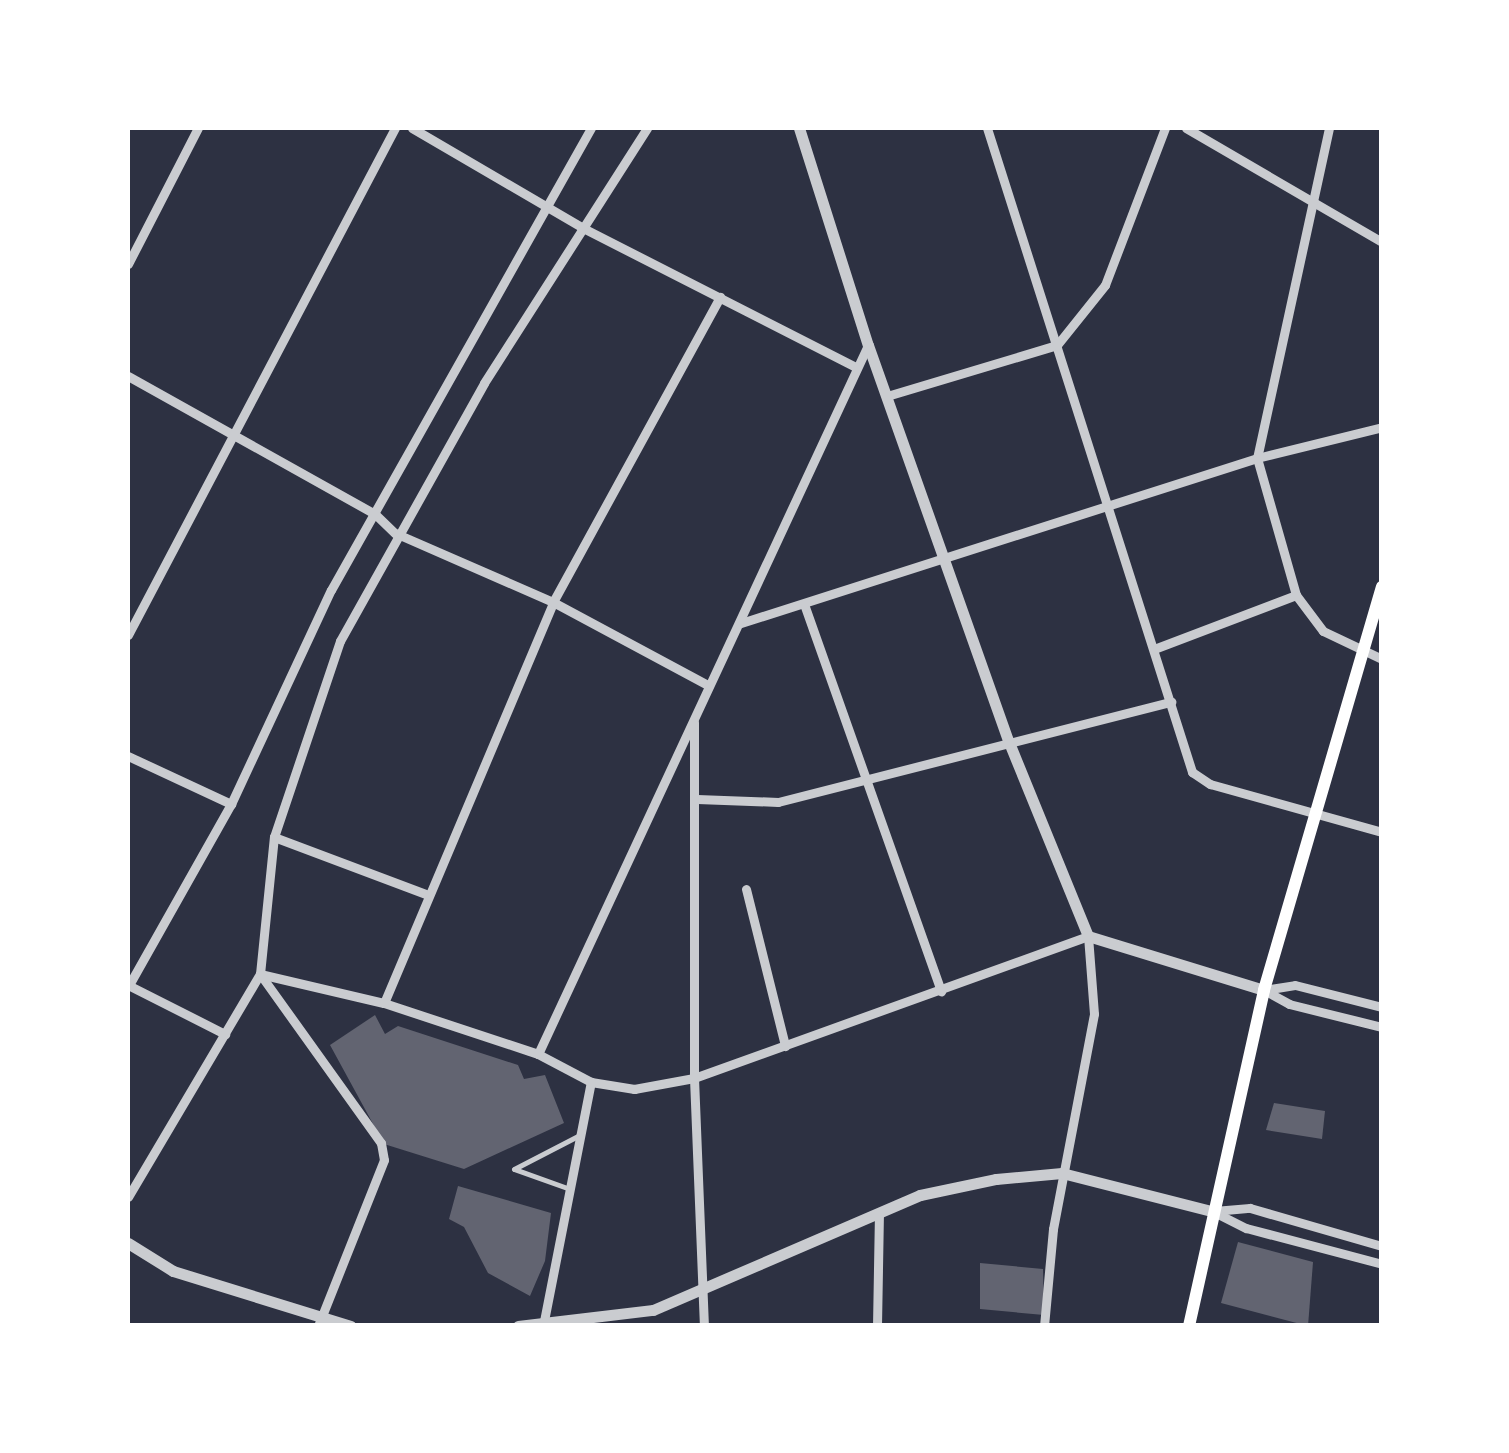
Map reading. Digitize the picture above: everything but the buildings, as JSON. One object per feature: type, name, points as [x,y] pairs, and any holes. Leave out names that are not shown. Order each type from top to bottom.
[{"type":"main road","points":[[1189,1326],[1257,988],[1382,587]]},
{"type":"street","points":[[128,264],[198,128]]},
{"type":"street","points":[[128,635],[394,128]]},
{"type":"street","points":[[412,128],[583,228],[856,367]]},
{"type":"street","points":[[225,1034],[128,985],[231,804],[331,590],[590,128]]},
{"type":"street","points":[[128,1197],[260,974],[274,837],[330,667],[395,533],[647,128]]},
{"type":"street","points":[[799,128],[868,345],[1008,740],[1088,936],[1094,1014],[1085,1085],[1062,1174],[1044,1326]]},
{"type":"street","points":[[987,128],[1199,779],[1382,832]]},
{"type":"street","points":[[887,396],[1057,346],[1105,285],[1165,128]]},
{"type":"street","points":[[1186,128],[1382,242]]},
{"type":"street","points":[[1329,128],[1258,458],[1296,595],[1323,631],[1361,652],[1382,658]]},
{"type":"street","points":[[384,1003],[426,894],[554,602],[720,298]]},
{"type":"street","points":[[538,1054],[868,345]]},
{"type":"street","points":[[128,376],[233,439],[376,514],[395,533],[554,602],[708,686]]},
{"type":"street","points":[[741,623],[1258,458],[1382,427]]},
{"type":"street","points":[[1154,649],[1296,595]]},
{"type":"street","points":[[804,604],[941,992]]},
{"type":"street","points":[[697,799],[778,802],[1008,740],[1171,702]]},
{"type":"street","points":[[694,719],[694,1078],[704,1326]]},
{"type":"street","points":[[128,756],[231,804]]},
{"type":"street","points":[[274,837],[426,894]]},
{"type":"street","points":[[746,889],[785,1046]]},
{"type":"street","points":[[260,974],[384,1003],[538,1054],[591,1082],[634,1090],[694,1078],[1088,936],[1257,988],[1289,1004],[1382,1027]]},
{"type":"street","points":[[260,974],[381,1143],[384,1160],[319,1321]]},
{"type":"street","points":[[1257,988],[1295,985],[1382,1007]]},
{"type":"street","points":[[544,1324],[591,1082]]},
{"type":"street","points":[[518,1326],[653,1310],[703,1294],[920,1194],[1062,1174],[1211,1211],[1246,1228],[1382,1264]]},
{"type":"street","points":[[1211,1211],[1250,1208],[1382,1246]]},
{"type":"street","points":[[877,1326],[878,1212]]},
{"type":"street","points":[[128,1242],[173,1271],[319,1321],[351,1326]]},
{"type":"lane","points":[[570,1189],[514,1169],[580,1135]]}]
